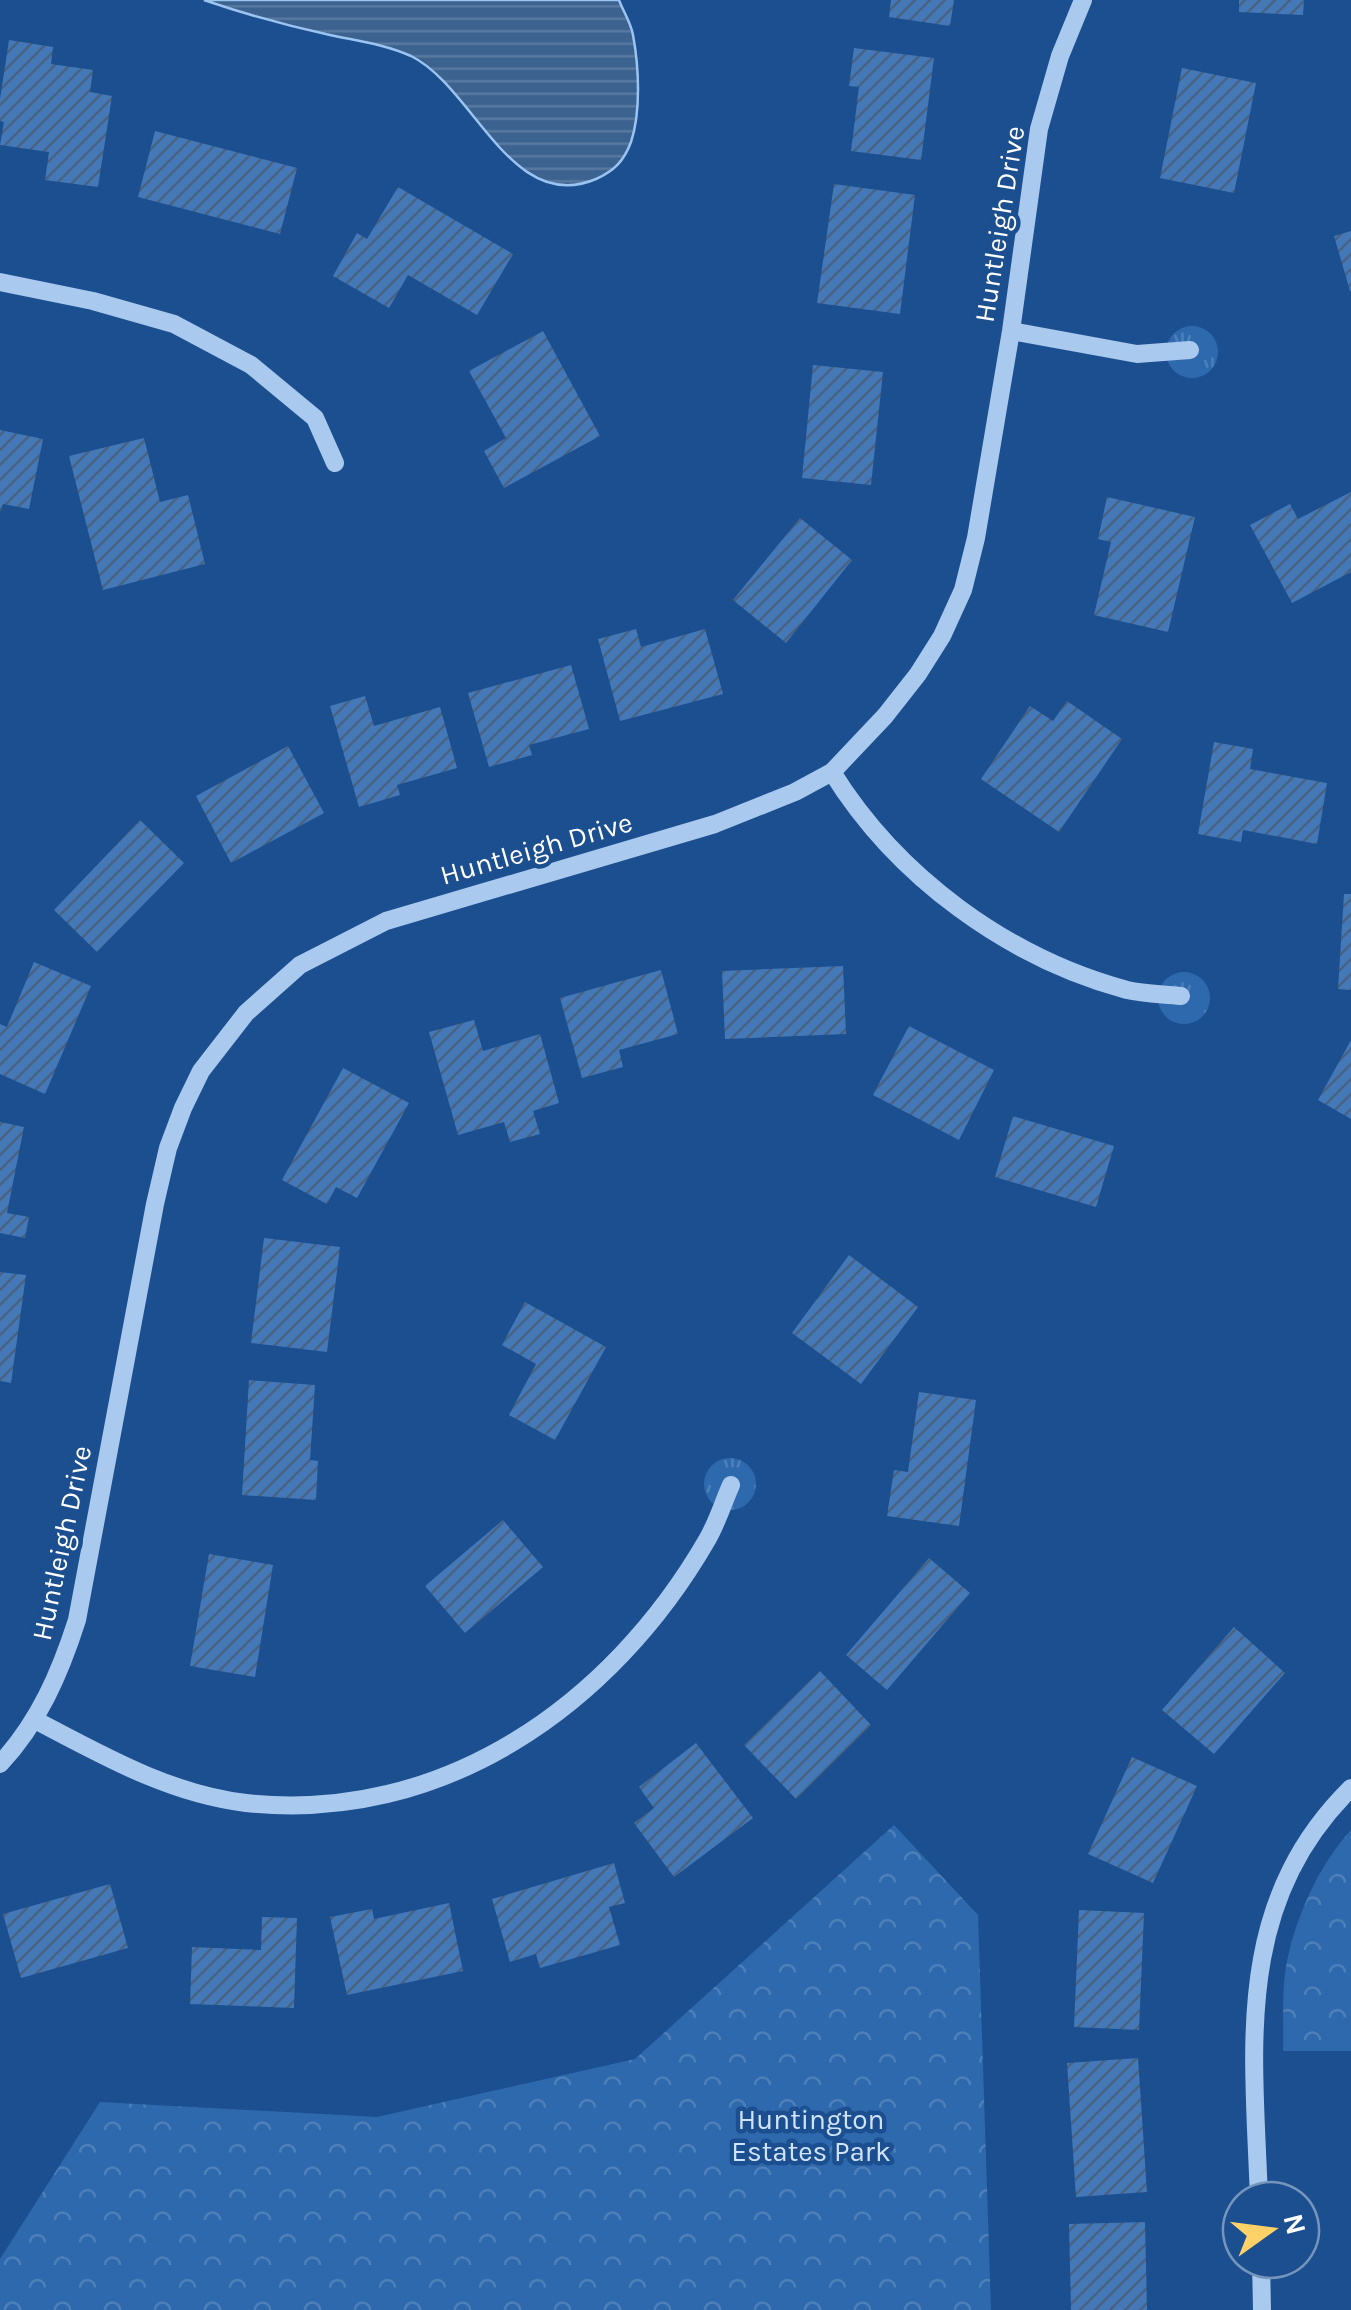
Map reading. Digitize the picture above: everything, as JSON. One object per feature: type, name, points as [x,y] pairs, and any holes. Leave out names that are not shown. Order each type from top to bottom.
[{"type":"street","name":"Huntleigh Drive","points":[[0,1764],[34,1720],[61,1670],[77,1620],[168,1148],[183,1108],[222,1040],[273,986],[300,965],[386,922],[715,824],[795,792],[832,772],[885,716],[942,636],[964,590],[976,538],[1039,130],[1060,56],[1083,0]]},
{"type":"street","points":[[0,282],[93,301],[174,324],[236,356],[315,418],[335,463]]},
{"type":"street","points":[[1011,330],[1137,354],[1190,350]]},
{"type":"street","points":[[832,772],[889,848],[940,895],[982,925],[1042,957],[1129,990],[1181,996]]},
{"type":"street","points":[[34,1720],[170,1786],[244,1802],[326,1805],[395,1794],[443,1779],[488,1758],[535,1728],[632,1642],[658,1613],[708,1539],[731,1484]]},
{"type":"street","points":[[1258,2180],[1254,2026],[1258,1974],[1271,1916],[1295,1862],[1351,1788]]},
{"type":"street","points":[[1261,2280],[1262,2310]]},
{"type":"green space","points":[[1192,326],[1210,334],[1218,352],[1210,370],[1192,378],[1174,370],[1166,352],[1174,334]]},
{"type":"green space","points":[[1184,972],[1203,979],[1210,998],[1203,1017],[1184,1024],[1165,1017],[1158,998],[1165,979]]},
{"type":"green space","points":[[730,1458],[749,1465],[756,1484],[749,1503],[730,1510],[711,1503],[704,1484],[711,1465]]},
{"type":"green space","name":"Huntington Estates Park","points":[[894,1825],[978,1915],[991,2310],[0,2310],[0,2259],[100,2102],[377,2117],[635,2059]]},
{"type":"green space","points":[[1351,1830],[1351,2051],[1283,2051],[1284,1980],[1292,1940],[1320,1873]]},
{"type":"shaded area","points":[[204,0],[619,0],[632,31],[637,61],[638,103],[631,142],[618,165],[596,179],[566,185],[540,179],[517,164],[455,93],[411,56]]},
{"type":"building","points":[[891,0],[954,0],[950,26],[889,17]]},
{"type":"building","points":[[1239,0],[1304,0],[1303,15],[1239,12]]},
{"type":"building","points":[[9,40],[53,47],[51,64],[93,70],[90,92],[112,96],[98,187],[45,180],[49,152],[0,145],[4,122],[0,121],[0,99]]},
{"type":"building","points":[[854,48],[934,58],[921,160],[851,151],[859,87],[849,86]]},
{"type":"building","points":[[1182,68],[1256,83],[1234,193],[1160,178]]},
{"type":"building","points":[[155,131],[297,168],[280,234],[138,197]]},
{"type":"building","points":[[834,184],[915,195],[900,314],[817,303]]},
{"type":"building","points":[[398,187],[513,254],[477,315],[408,275],[389,308],[333,276],[357,233],[367,239]]},
{"type":"building","points":[[1351,231],[1351,291],[1350,291],[1334,236]]},
{"type":"building","points":[[543,331],[600,436],[504,488],[484,451],[506,438],[469,371]]},
{"type":"building","points":[[813,365],[883,372],[871,485],[802,478]]},
{"type":"building","points":[[0,430],[43,439],[29,509],[3,504],[0,512]]},
{"type":"building","points":[[144,438],[160,502],[188,495],[205,564],[103,590],[69,456]]},
{"type":"building","points":[[1351,492],[1351,572],[1292,603],[1250,525],[1290,504],[1298,519]]},
{"type":"building","points":[[1107,497],[1195,517],[1168,632],[1094,615],[1111,542],[1098,539]]},
{"type":"building","points":[[800,518],[852,560],[786,643],[733,600]]},
{"type":"building","points":[[636,629],[641,647],[705,629],[723,694],[620,721],[598,639]]},
{"type":"building","points":[[571,665],[589,729],[529,745],[532,755],[489,767],[468,693]]},
{"type":"building","points":[[365,696],[374,726],[440,707],[457,768],[397,785],[400,795],[359,807],[330,706]]},
{"type":"building","points":[[1067,701],[1122,739],[1059,832],[981,779],[1030,706],[1053,721]]},
{"type":"building","points":[[1214,742],[1253,749],[1250,769],[1327,783],[1317,844],[1243,830],[1241,842],[1198,834]]},
{"type":"building","points":[[288,746],[324,813],[231,863],[196,796]]},
{"type":"building","points":[[140,820],[184,863],[97,952],[54,910]]},
{"type":"building","points":[[1344,894],[1351,894],[1351,990],[1338,989]]},
{"type":"building","points":[[34,962],[91,986],[45,1094],[0,1074],[0,1024],[7,1027]]},
{"type":"building","points":[[843,966],[846,1034],[725,1039],[722,971]]},
{"type":"building","points":[[661,970],[678,1034],[619,1050],[623,1067],[582,1078],[560,998]]},
{"type":"building","points":[[474,1020],[483,1051],[540,1034],[559,1103],[533,1111],[540,1134],[510,1142],[504,1122],[458,1135],[429,1032]]},
{"type":"building","points":[[909,1026],[994,1070],[959,1140],[873,1095]]},
{"type":"building","points":[[1351,1040],[1351,1119],[1318,1100]]},
{"type":"building","points":[[343,1068],[409,1103],[357,1198],[336,1187],[327,1204],[282,1180]]},
{"type":"building","points":[[1013,1116],[1114,1146],[1096,1207],[995,1177]]},
{"type":"building","points":[[0,1122],[24,1127],[7,1213],[29,1217],[25,1238],[0,1233]]},
{"type":"building","points":[[264,1238],[340,1247],[327,1352],[251,1343]]},
{"type":"building","points":[[849,1255],[918,1307],[861,1384],[792,1333]]},
{"type":"building","points":[[0,1272],[26,1275],[11,1383],[0,1381]]},
{"type":"building","points":[[525,1302],[606,1347],[555,1440],[509,1415],[536,1364],[502,1345]]},
{"type":"building","points":[[249,1380],[315,1385],[310,1460],[318,1461],[316,1500],[242,1495]]},
{"type":"building","points":[[919,1392],[976,1400],[959,1526],[887,1516],[894,1470],[908,1472]]},
{"type":"building","points":[[503,1520],[543,1567],[465,1633],[425,1586]]},
{"type":"building","points":[[209,1554],[273,1565],[255,1677],[190,1666]]},
{"type":"building","points":[[929,1558],[970,1593],[887,1690],[846,1655]]},
{"type":"building","points":[[1234,1627],[1285,1673],[1214,1754],[1162,1710]]},
{"type":"building","points":[[820,1671],[871,1725],[796,1799],[744,1745]]},
{"type":"building","points":[[696,1743],[753,1818],[674,1877],[634,1823],[654,1808],[639,1787]]},
{"type":"building","points":[[1132,1757],[1197,1786],[1153,1883],[1088,1854]]},
{"type":"building","points":[[614,1863],[625,1903],[609,1907],[620,1945],[540,1968],[536,1954],[510,1962],[492,1899]]},
{"type":"building","points":[[110,1884],[128,1948],[21,1978],[3,1914]]},
{"type":"building","points":[[449,1903],[463,1971],[347,1995],[330,1917],[372,1909],[374,1919]]},
{"type":"building","points":[[1079,1910],[1144,1913],[1139,2030],[1074,2027]]},
{"type":"building","points":[[262,1917],[297,1918],[294,2008],[190,2004],[192,1947],[261,1950]]},
{"type":"building","points":[[1138,2058],[1147,2192],[1076,2197],[1067,2063]]},
{"type":"building","points":[[1145,2222],[1147,2310],[1071,2310],[1069,2224]]}]
